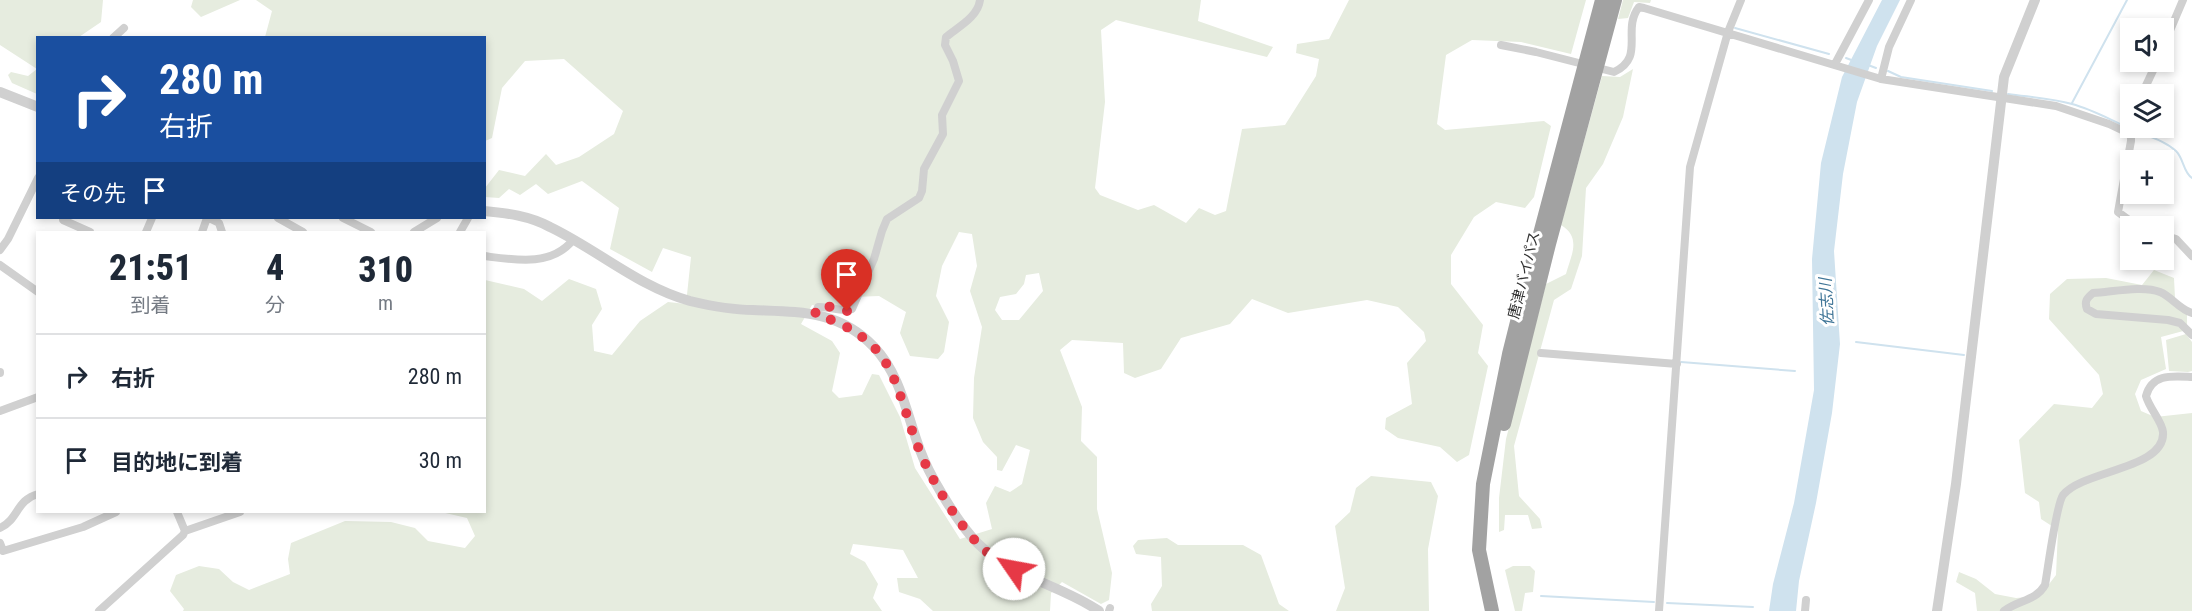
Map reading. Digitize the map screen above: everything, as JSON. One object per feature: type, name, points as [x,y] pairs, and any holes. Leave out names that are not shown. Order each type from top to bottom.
[{"type":"highway","name":"唐津バイパス","points":[[1590,67],[1602,0]]},
{"type":"highway","name":"唐津バイパス","points":[[1492,611],[1479,550],[1483,484],[1496,419],[1523,298],[1590,67],[1615,0]]},
{"type":"street","points":[[815,314],[818,307],[827,306],[847,311],[852,309],[874,259],[887,219],[919,198],[924,169],[943,134],[942,115],[958,81],[953,61],[945,45],[946,37],[974,15],[980,0]]},
{"type":"street","points":[[1659,611],[1690,167],[1728,32],[1741,0]]},
{"type":"street","points":[[1835,64],[1869,0]]},
{"type":"street","points":[[1881,79],[1889,47],[1911,0]]},
{"type":"street","points":[[1938,611],[1956,484],[2004,77],[2035,0]]},
{"type":"street","points":[[2174,21],[2183,0]]},
{"type":"street","points":[[1501,45],[1614,72],[1624,68],[1630,59],[1634,14],[1643,4],[1881,79],[2069,109],[2120,123]]},
{"type":"street","points":[[115,36],[124,28]]},
{"type":"street","points":[[0,92],[36,106]]},
{"type":"street","points":[[2123,216],[2118,212],[2131,138]]},
{"type":"street","points":[[0,250],[8,239],[36,182]]},
{"type":"street","points":[[486,211],[532,219],[671,295],[719,308],[790,310],[815,314],[835,320],[854,331],[874,347],[892,371],[925,462],[970,536],[987,552],[1032,580],[1106,610]]},
{"type":"street","points":[[63,219],[88,231]]},
{"type":"street","points":[[210,219],[219,224],[222,231]]},
{"type":"street","points":[[280,219],[300,231]]},
{"type":"street","points":[[293,228],[298,219]]},
{"type":"street","points":[[345,219],[369,231]]},
{"type":"street","points":[[416,231],[434,219]]},
{"type":"street","points":[[2174,238],[2192,256]]},
{"type":"street","points":[[486,256],[535,261],[567,247],[573,240]]},
{"type":"street","points":[[0,265],[36,291]]},
{"type":"street","points":[[2192,313],[2184,311],[2162,293],[2148,289],[2093,293],[2087,298],[2085,304],[2086,309],[2096,314],[2180,323],[2192,335]]},
{"type":"street","points":[[1540,353],[1677,363]]},
{"type":"street","points":[[2004,611],[2012,605],[2041,593],[2045,585],[2057,509],[2063,496],[2072,488],[2097,475],[2148,458],[2156,450],[2163,433],[2145,396],[2152,383],[2159,378],[2170,376],[2192,377]]},
{"type":"street","points":[[0,411],[36,397]]},
{"type":"street","points":[[0,528],[9,523],[28,496],[36,494]]},
{"type":"street","points":[[0,543],[3,550],[83,527],[114,513]]},
{"type":"street","points":[[177,513],[185,531]]},
{"type":"street","points":[[99,611],[185,531],[237,513]]},
{"type":"street","points":[[1805,611],[1806,600]]},
{"type":"shaded area","points":[[0,0],[103,0],[101,22],[80,36],[36,36],[36,68],[0,45]]},
{"type":"shaded area","points":[[193,0],[240,0],[201,17],[191,7]]},
{"type":"shaded area","points":[[256,0],[1201,0],[1198,21],[1273,47],[1267,57],[1116,20],[1101,30],[1105,102],[1095,188],[1100,195],[1138,210],[1154,205],[1186,223],[1199,208],[1215,215],[1226,211],[1242,129],[1285,125],[1316,76],[1319,59],[1296,53],[1297,44],[1329,39],[1349,0],[1586,0],[1571,54],[1521,42],[1472,40],[1446,55],[1437,124],[1445,130],[1544,121],[1551,126],[1534,197],[1525,208],[1496,202],[1474,217],[1451,255],[1451,284],[1483,325],[1478,353],[1488,366],[1469,455],[1457,462],[1440,447],[1398,438],[1385,429],[1386,418],[1412,404],[1407,363],[1426,341],[1424,332],[1398,307],[1367,300],[1288,313],[1252,299],[1230,324],[1181,338],[1161,369],[1135,378],[1124,373],[1123,343],[1072,340],[1060,350],[1082,407],[1081,441],[1097,457],[1097,509],[1112,573],[1109,600],[1101,604],[1062,582],[1051,593],[1050,611],[933,611],[920,599],[899,592],[897,578],[918,578],[903,550],[853,544],[850,554],[865,562],[878,584],[873,598],[882,611],[183,611],[184,609],[170,591],[176,575],[199,566],[219,569],[233,582],[249,590],[290,574],[288,559],[291,543],[345,521],[391,522],[415,528],[428,541],[465,548],[475,536],[467,518],[445,513],[486,513],[486,280],[524,289],[542,301],[569,279],[596,289],[602,309],[592,325],[594,351],[612,355],[640,321],[668,302],[686,304],[691,257],[663,248],[652,272],[610,249],[619,208],[582,181],[548,194],[536,184],[520,195],[509,189],[499,198],[486,197],[486,187],[499,170],[525,176],[546,154],[556,165],[579,157],[614,134],[623,111],[564,59],[525,61],[502,88],[492,138],[486,141],[486,36],[265,36],[272,11]],"holes":[[[959,232],[972,234],[977,266],[970,291],[982,327],[974,378],[973,418],[983,442],[997,457],[997,470],[1002,471],[1016,445],[1030,450],[1022,484],[1010,492],[995,486],[986,503],[992,529],[960,539],[915,468],[900,417],[879,375],[872,374],[862,395],[839,398],[832,391],[840,353],[832,341],[801,324],[812,305],[845,311],[854,297],[879,296],[906,312],[900,333],[910,356],[938,359],[944,352],[949,322],[936,296],[942,266]],[[1039,273],[1043,291],[1019,320],[1002,320],[995,310],[1000,297],[1016,294],[1024,284],[1026,275]]]},
{"type":"shaded area","points":[[1623,0],[1651,0],[1650,3],[1634,2],[1628,18],[1618,19]]},
{"type":"shaded area","points":[[1633,69],[1623,117],[1603,164],[1586,188],[1582,256],[1571,289],[1554,300],[1514,446],[1519,496],[1540,519],[1542,528],[1532,529],[1528,515],[1505,515],[1504,530],[1499,532],[1499,498],[1506,439],[1546,284],[1566,274],[1572,254],[1571,235],[1561,225],[1602,76],[1620,77]]},
{"type":"shaded area","points":[[36,70],[36,94],[12,83],[8,75],[11,72],[28,76]]},
{"type":"shaded area","points":[[2154,270],[2174,278],[2175,298],[2187,311],[2187,330],[2161,337],[2166,369],[2141,380],[2135,394],[2141,411],[2155,417],[2192,413],[2192,611],[1977,611],[1975,593],[1956,582],[1959,572],[1976,579],[1995,594],[2016,598],[2040,596],[2056,575],[2058,530],[2041,519],[2039,502],[2025,493],[2019,440],[2054,404],[2092,408],[2103,394],[2099,375],[2049,319],[2050,294],[2067,279],[2106,278],[2142,285]]},
{"type":"shaded area","points":[[2186,334],[2192,342],[2192,371],[2169,371],[2166,340]]},
{"type":"shaded area","points":[[1371,476],[1431,482],[1438,496],[1428,549],[1429,611],[1336,611],[1345,588],[1335,526],[1350,512],[1356,488]]},
{"type":"shaded area","points":[[1167,538],[1178,545],[1243,545],[1261,555],[1279,604],[1289,611],[1152,611],[1151,604],[1162,586],[1161,557],[1136,554],[1133,546],[1138,540]]},
{"type":"shaded area","points":[[1513,566],[1530,566],[1535,571],[1533,592],[1525,593],[1522,611],[1515,611],[1505,570]]},
{"type":"water","name":"佐志川","points":[[1882,0],[1900,0],[1877,46],[1857,102],[1843,174],[1834,251],[1840,344],[1832,413],[1816,503],[1799,581],[1796,611],[1769,611],[1773,584],[1794,503],[1814,390],[1812,259],[1821,163],[1842,77]]},
{"type":"waterway","points":[[2072,103],[2127,0]]},
{"type":"waterway","points":[[1735,28],[1829,54]]},
{"type":"waterway","points":[[1846,58],[1854,61]]},
{"type":"waterway","points":[[1868,65],[1876,68]]},
{"type":"waterway","points":[[1888,71],[1901,77],[1992,91]]},
{"type":"waterway","points":[[2008,94],[2057,100],[2079,106],[2159,140],[2176,151],[2192,178]]},
{"type":"waterway","points":[[1856,342],[1964,355]]},
{"type":"waterway","points":[[1681,362],[1795,371]]},
{"type":"waterway","points":[[1541,596],[1654,602]]},
{"type":"waterway","points":[[1667,603],[1753,607]]},
{"type":"route","points":[[847,311],[827,306],[818,307],[815,314],[835,320],[874,347],[892,371],[921,452],[934,480],[970,536],[987,552],[1014,569]]}]
